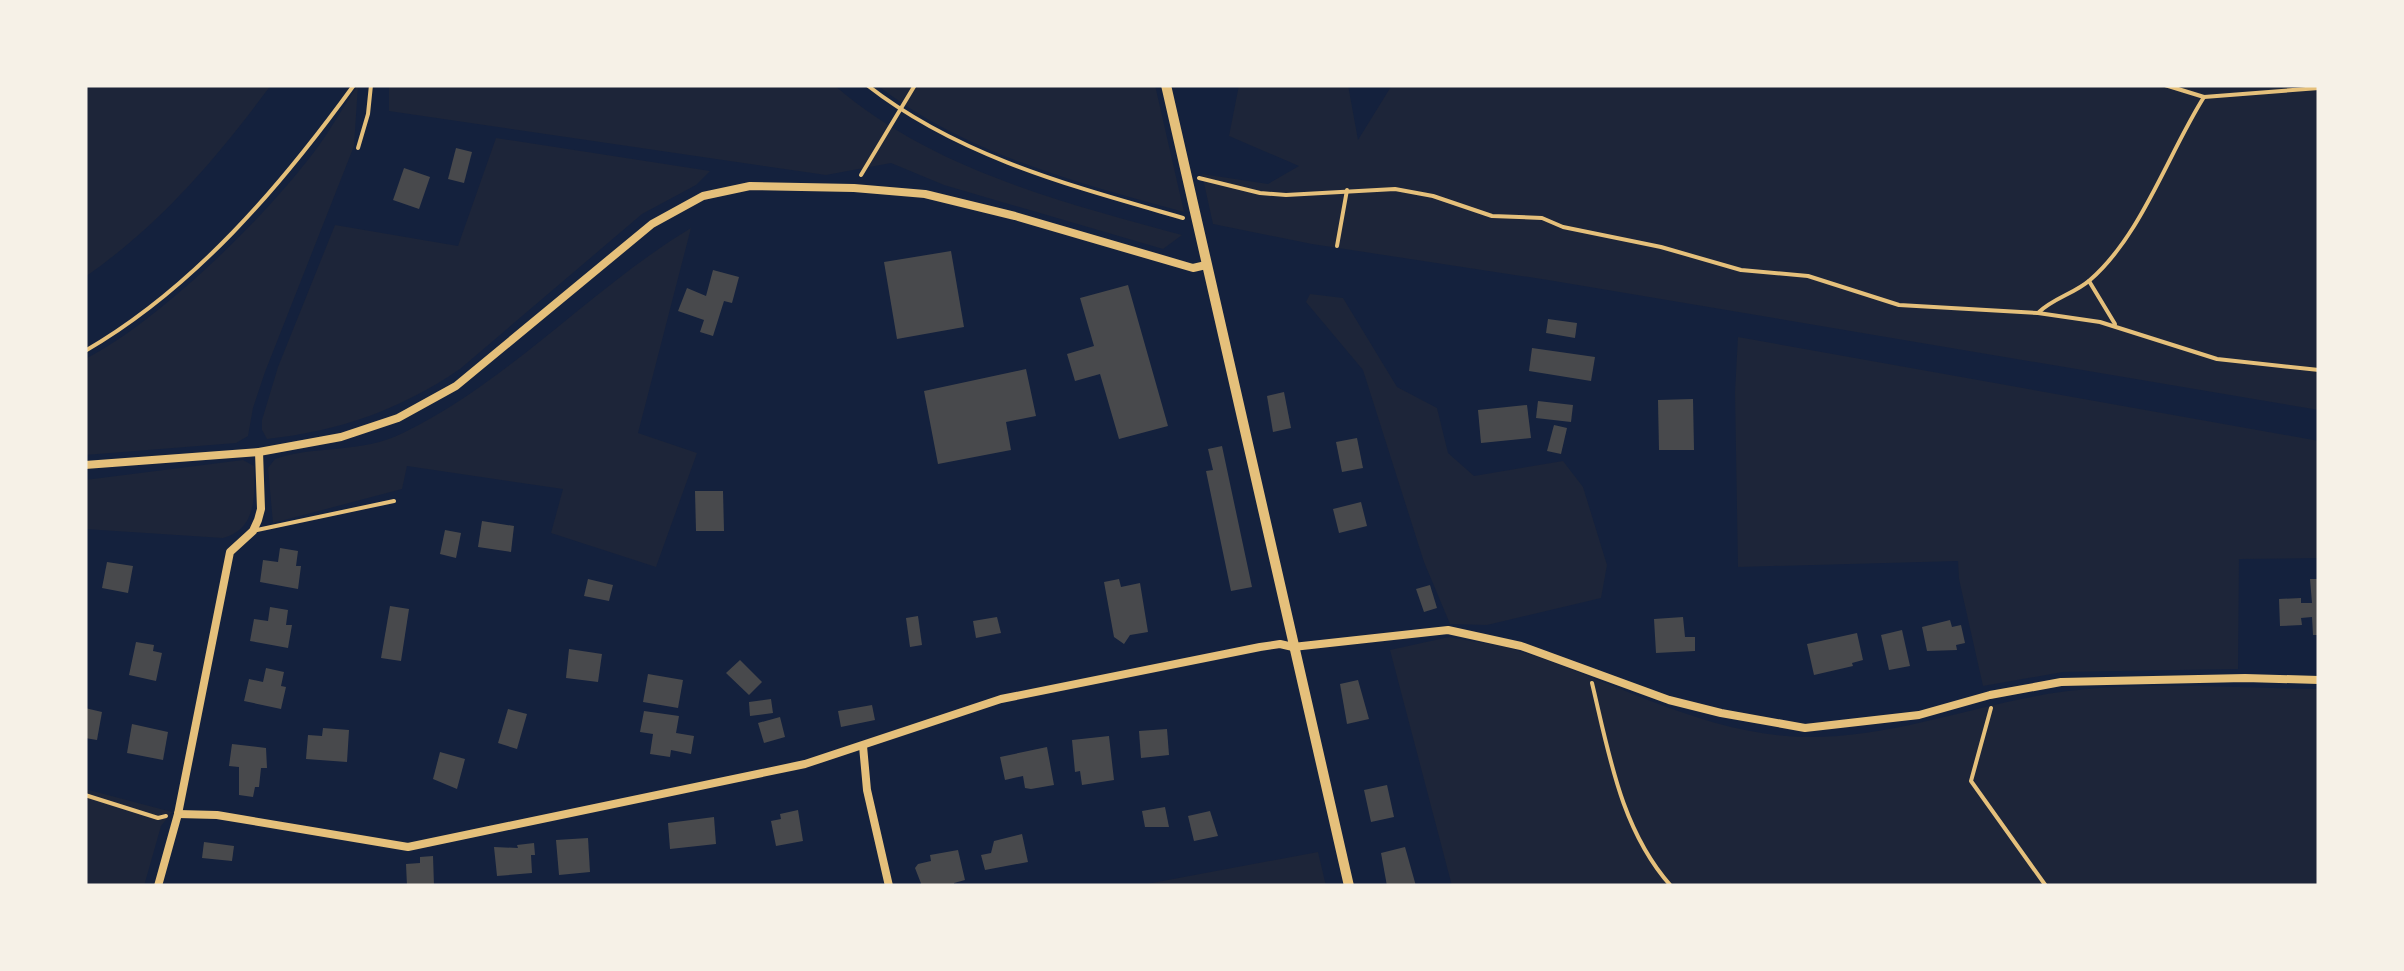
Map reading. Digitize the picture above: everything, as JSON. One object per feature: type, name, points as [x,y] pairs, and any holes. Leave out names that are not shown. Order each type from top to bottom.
[{"type":"street","points":[[1166,85],[1349,886]]},
{"type":"street","points":[[85,465],[259,452],[340,437],[398,418],[456,386],[652,224],[703,196],[750,186],[925,194],[1193,268],[1206,265]]},
{"type":"street","points":[[158,886],[178,814],[230,552],[253,531],[261,509],[259,452]]},
{"type":"street","points":[[178,814],[217,816],[408,847],[762,774],[863,746],[886,734],[1001,699],[1260,647],[1448,630],[1520,646],[1704,709],[1805,728],[1920,714],[2061,682],[2319,680]]},
{"type":"street","points":[[863,746],[868,790],[889,886]]},
{"type":"lane","points":[[253,531],[394,501]]},
{"type":"path","points":[[85,351],[114,334],[208,257],[301,159],[354,85]]},
{"type":"path","points":[[358,148],[371,85]]},
{"type":"path","points":[[867,85],[932,128],[1006,162],[1094,193],[1168,213]]},
{"type":"path","points":[[854,188],[915,85]]},
{"type":"path","points":[[2165,85],[2204,97],[2319,88]]},
{"type":"path","points":[[2038,313],[2048,303],[2089,281],[2126,238],[2204,97]]},
{"type":"path","points":[[1188,179],[1204,178],[1260,193],[1286,195],[1396,189],[1433,196],[1492,216],[1542,218],[1562,227],[1742,270],[1808,276],[1898,304],[2038,313],[2116,325],[2217,359],[2319,370]]},
{"type":"path","points":[[1337,246],[1347,190]]},
{"type":"path","points":[[2089,281],[2116,325]]},
{"type":"path","points":[[1588,671],[1627,817],[1671,886]]},
{"type":"path","points":[[1995,694],[1971,782],[2046,886]]},
{"type":"path","points":[[85,794],[158,818],[178,814]]},
{"type":"shaded area","points":[[85,85],[271,85],[163,213],[85,277]]},
{"type":"shaded area","points":[[358,85],[354,146],[265,372],[248,436],[236,443],[85,455],[85,359],[173,298],[234,242],[307,161]]},
{"type":"shaded area","points":[[389,85],[834,85],[872,114],[955,161],[1044,195],[1182,235],[1163,249],[944,185],[891,163],[826,175],[389,111]]},
{"type":"shaded area","points":[[877,85],[1155,85],[1184,212],[1063,177],[985,148],[911,109]]},
{"type":"shaded area","points":[[1239,85],[1348,85],[1358,140],[1392,85],[2319,85],[2319,410],[1312,244],[1213,224],[1202,174],[1268,184],[1299,166],[1229,136]]},
{"type":"shaded area","points":[[496,138],[710,171],[696,185],[642,214],[460,369],[437,383],[392,407],[344,424],[267,439],[262,420],[278,367],[335,225],[458,246]]},
{"type":"shaded area","points":[[691,228],[638,433],[697,453],[656,567],[551,533],[563,489],[407,466],[402,489],[273,523],[268,468],[275,459],[387,440],[442,412],[515,361],[618,278]]},
{"type":"shaded area","points":[[1310,294],[1343,298],[1397,387],[1437,408],[1448,453],[1474,476],[1563,461],[1583,487],[1607,565],[1601,598],[1487,625],[1450,624],[1424,562],[1363,370],[1306,302]]},
{"type":"shaded area","points":[[1738,337],[2319,441],[2319,558],[2239,559],[2238,669],[2063,672],[1983,686],[1958,561],[1738,567]]},
{"type":"shaded area","points":[[243,460],[254,466],[254,499],[248,519],[234,534],[223,538],[85,529],[85,480]]},
{"type":"shaded area","points":[[1449,637],[1509,648],[1546,660],[1691,716],[1767,734],[1806,737],[1873,732],[2035,696],[2099,688],[2319,689],[2319,886],[1452,886],[1390,650]]},
{"type":"shaded area","points":[[85,789],[172,812],[161,826],[144,886],[85,886]]},
{"type":"shaded area","points":[[1318,852],[1326,886],[1136,886]]},
{"type":"building","points":[[456,148],[472,152],[464,183],[448,179]]},
{"type":"building","points":[[404,168],[430,177],[419,209],[393,200]]},
{"type":"building","points":[[951,251],[964,327],[897,339],[884,262]]},
{"type":"building","points":[[713,270],[739,277],[732,303],[724,301],[713,336],[700,332],[704,320],[678,311],[687,288],[706,296]]},
{"type":"building","points":[[1128,285],[1168,426],[1119,439],[1100,374],[1075,381],[1067,354],[1094,346],[1080,298]]},
{"type":"building","points":[[1548,319],[1577,323],[1575,338],[1546,333]]},
{"type":"building","points":[[1532,348],[1595,357],[1591,381],[1529,371]]},
{"type":"building","points":[[1026,369],[1036,416],[1006,422],[1011,450],[938,464],[924,391]]},
{"type":"building","points":[[1284,392],[1291,428],[1273,432],[1267,396]]},
{"type":"building","points":[[1693,399],[1694,450],[1659,450],[1658,400]]},
{"type":"building","points":[[1538,401],[1573,405],[1571,422],[1536,418]]},
{"type":"building","points":[[1527,405],[1531,438],[1481,443],[1478,410]]},
{"type":"building","points":[[1554,425],[1567,428],[1561,454],[1547,451]]},
{"type":"building","points":[[1357,438],[1363,468],[1342,472],[1336,442]]},
{"type":"building","points":[[1222,446],[1252,587],[1231,591],[1206,471],[1213,470],[1208,449]]},
{"type":"building","points":[[695,491],[723,491],[724,531],[696,531]]},
{"type":"building","points":[[1361,502],[1367,526],[1339,533],[1333,509]]},
{"type":"building","points":[[482,521],[514,526],[511,552],[478,547]]},
{"type":"building","points":[[445,530],[461,533],[456,558],[440,554]]},
{"type":"building","points":[[280,548],[298,551],[298,589],[260,582],[263,560],[278,562]]},
{"type":"building","points":[[107,562],[133,566],[128,593],[102,588]]},
{"type":"building","points":[[588,579],[613,585],[609,601],[584,596]]},
{"type":"building","points":[[1119,579],[1121,587],[1140,583],[1148,632],[1130,635],[1124,644],[1114,637],[1104,582]]},
{"type":"building","points":[[2310,579],[2319,579],[2319,635],[2313,635],[2312,617],[2301,618],[2302,625],[2280,626],[2279,599],[2301,598],[2301,603],[2312,603]]},
{"type":"building","points":[[1430,585],[1437,608],[1424,612],[1416,589]]},
{"type":"building","points":[[390,606],[409,609],[401,661],[381,658]]},
{"type":"building","points":[[270,607],[288,610],[286,625],[292,625],[288,648],[250,641],[254,619],[268,621]]},
{"type":"building","points":[[918,616],[922,645],[910,647],[906,618]]},
{"type":"building","points":[[997,617],[1001,633],[976,638],[973,621]]},
{"type":"building","points":[[1683,617],[1685,637],[1695,637],[1695,651],[1656,653],[1654,619]]},
{"type":"building","points":[[1950,620],[1952,627],[1961,625],[1965,643],[1956,645],[1957,650],[1927,651],[1922,627]]},
{"type":"building","points":[[1902,630],[1910,666],[1889,670],[1881,635]]},
{"type":"building","points":[[1857,633],[1863,660],[1814,675],[1807,644]]},
{"type":"building","points":[[136,642],[154,645],[153,651],[162,653],[156,681],[129,675]]},
{"type":"building","points":[[569,649],[602,654],[598,682],[566,678]]},
{"type":"building","points":[[740,660],[762,682],[749,695],[726,673]]},
{"type":"building","points":[[266,668],[284,672],[281,686],[286,687],[281,709],[244,701],[249,679],[263,682]]},
{"type":"building","points":[[648,674],[683,680],[678,708],[643,702]]},
{"type":"building","points":[[1358,680],[1369,719],[1347,724],[1340,684]]},
{"type":"building","points":[[771,699],[773,713],[750,716],[749,702]]},
{"type":"building","points":[[872,705],[875,720],[841,727],[838,711]]},
{"type":"building","points":[[85,708],[102,712],[97,740],[85,738]]},
{"type":"building","points":[[508,709],[527,714],[517,749],[498,743]]},
{"type":"building","points":[[644,711],[679,716],[676,733],[694,736],[691,754],[671,750],[670,757],[650,754],[653,734],[640,732]]},
{"type":"building","points":[[780,717],[785,737],[764,743],[758,723]]},
{"type":"building","points":[[132,724],[168,732],[163,760],[127,753]]},
{"type":"building","points":[[323,728],[349,730],[347,762],[306,759],[308,735],[322,736]]},
{"type":"building","points":[[1167,729],[1169,755],[1141,758],[1139,731]]},
{"type":"building","points":[[1109,736],[1114,780],[1082,785],[1080,771],[1075,772],[1072,740]]},
{"type":"building","points":[[232,744],[266,748],[267,768],[261,768],[259,787],[255,787],[253,797],[239,795],[239,767],[229,766]]},
{"type":"building","points":[[1047,747],[1054,785],[1031,789],[1025,788],[1023,776],[1005,780],[1000,757]]},
{"type":"building","points":[[440,752],[465,759],[457,789],[433,779]]},
{"type":"building","points":[[1387,785],[1394,817],[1371,822],[1364,790]]},
{"type":"building","points":[[1165,807],[1169,827],[1145,827],[1142,811]]},
{"type":"building","points":[[798,810],[803,841],[776,846],[771,821],[781,819],[780,814]]},
{"type":"building","points":[[1210,811],[1218,836],[1194,841],[1188,816]]},
{"type":"building","points":[[714,817],[716,844],[670,849],[668,823]]},
{"type":"building","points":[[1022,834],[1028,862],[985,870],[981,855],[991,853],[994,841]]},
{"type":"building","points":[[588,838],[590,872],[559,875],[556,840]]},
{"type":"building","points":[[204,842],[234,846],[232,861],[202,858]]},
{"type":"building","points":[[534,843],[532,873],[497,876],[494,847],[518,848],[517,845]]},
{"type":"building","points":[[1405,847],[1416,886],[1387,886],[1381,853]]},
{"type":"building","points":[[958,850],[965,880],[954,886],[922,886],[915,868],[918,864],[931,861],[930,855]]},
{"type":"building","points":[[433,856],[434,886],[407,886],[406,864],[420,863],[420,857]]}]
